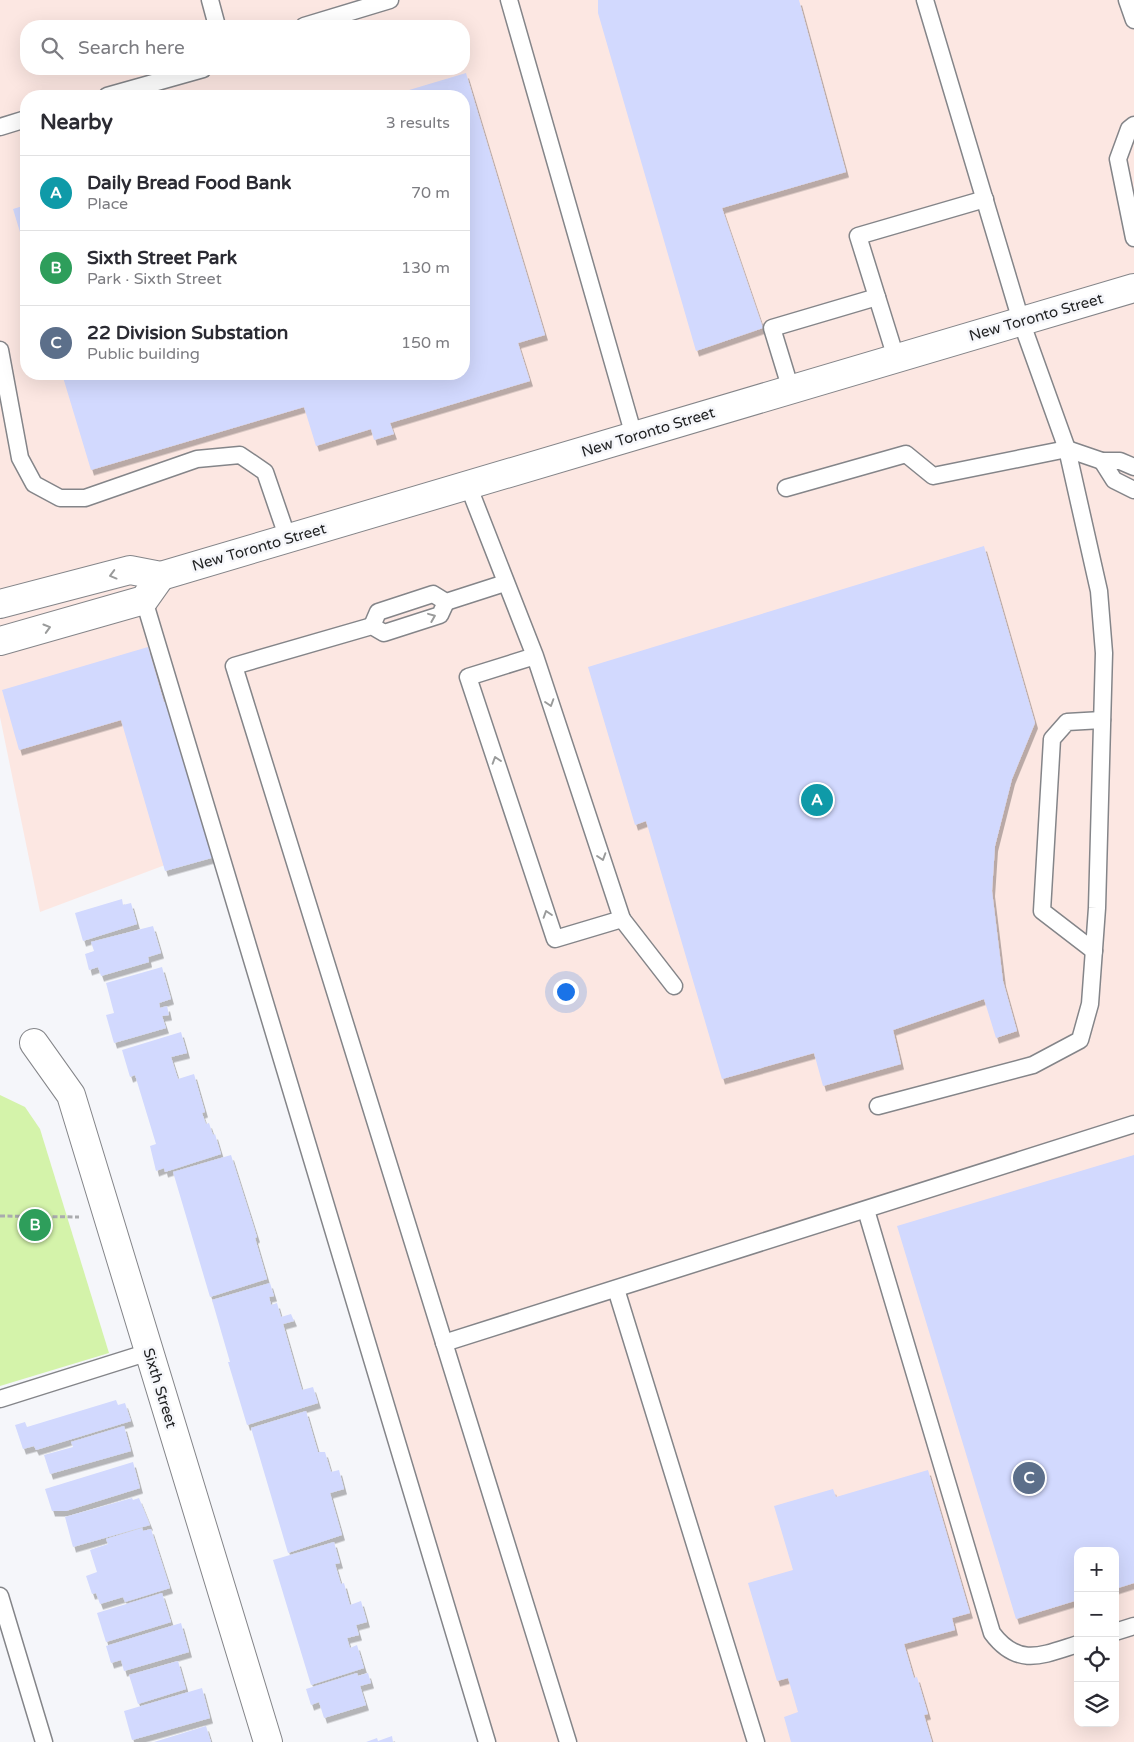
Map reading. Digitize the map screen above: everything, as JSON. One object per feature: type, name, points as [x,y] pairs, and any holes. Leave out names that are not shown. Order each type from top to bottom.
[{"type":"street","name":"New Toronto Street","points":[[0,604],[130,570],[161,576],[1134,288]]},
{"type":"street","points":[[0,641],[144,600],[161,576]]},
{"type":"street","name":"Sixth Street","points":[[34,1043],[70,1095],[268,1742]]},
{"type":"lane","points":[[210,0],[215,20]]},
{"type":"lane","points":[[324,20],[390,0]]},
{"type":"lane","points":[[509,0],[634,436]]},
{"type":"lane","points":[[878,1106],[1033,1065],[1080,1040],[1090,1004],[1098,908],[1104,653],[1099,591],[1067,449],[1021,321],[925,0]]},
{"type":"lane","points":[[1127,0],[1134,20]]},
{"type":"lane","points":[[128,90],[182,75]]},
{"type":"lane","points":[[0,127],[20,121]]},
{"type":"lane","points":[[1134,125],[1129,129],[1118,159],[1134,238]]},
{"type":"lane","points":[[896,358],[858,236],[984,199]]},
{"type":"lane","points":[[791,390],[772,328],[877,297]]},
{"type":"lane","points":[[0,350],[20,458],[34,484],[60,498],[85,498],[197,459],[240,455],[265,472],[288,538]]},
{"type":"lane","points":[[786,488],[906,454],[933,476],[1067,449],[1102,461],[1120,461],[1134,467]]},
{"type":"lane","points":[[1102,461],[1114,480],[1134,490]]},
{"type":"lane","points":[[468,485],[535,656],[622,919],[674,986]]},
{"type":"lane","points":[[505,583],[446,602],[440,615],[421,622],[384,633],[372,626],[234,666],[568,1742]]},
{"type":"lane","points":[[372,626],[378,612],[433,594],[446,602]]},
{"type":"lane","points":[[144,600],[487,1742]]},
{"type":"lane","points":[[535,656],[468,677],[555,939],[622,919]]},
{"type":"lane","points":[[1094,950],[1042,911],[1052,739],[1067,722],[1102,720]]},
{"type":"lane","points":[[444,1343],[1134,1124]]},
{"type":"lane","points":[[866,1210],[992,1633],[1000,1644],[1020,1655],[1046,1654],[1074,1645]]},
{"type":"lane","points":[[616,1289],[756,1742]]},
{"type":"lane","points":[[0,1399],[149,1352]]},
{"type":"lane","points":[[0,1596],[44,1742]]},
{"type":"lane","points":[[1119,1631],[1134,1626]]},
{"type":"path","points":[[0,1216],[108,1217]]},
{"type":"shaded area","points":[[0,0],[1134,0],[1134,1742],[493,1742],[221,844],[40,912],[0,717]]},
{"type":"green space","points":[[0,1095],[25,1107],[40,1129],[109,1353],[0,1386]]},
{"type":"building","points":[[598,0],[799,0],[846,172],[722,208],[763,328],[696,351],[598,13]]},
{"type":"building","points":[[459,75],[467,75],[545,335],[518,343],[530,381],[390,423],[394,434],[374,440],[371,429],[316,446],[304,407],[91,470],[64,380],[470,380],[470,90],[409,90]]},
{"type":"building","points":[[20,207],[20,232],[13,209]]},
{"type":"building","points":[[984,546],[1035,723],[1012,779],[995,846],[992,891],[1003,981],[1017,1031],[996,1038],[984,999],[893,1030],[901,1064],[823,1086],[814,1053],[722,1079],[646,821],[635,825],[588,667]]},
{"type":"building","points":[[148,647],[164,702],[169,701],[215,857],[165,871],[121,720],[19,750],[2,690]]},
{"type":"building","points":[[122,899],[123,905],[131,903],[137,924],[83,941],[75,913]]},
{"type":"building","points":[[153,926],[161,953],[148,957],[149,962],[101,976],[98,967],[89,970],[85,954],[94,951],[91,942]]},
{"type":"building","points":[[162,967],[171,999],[159,1003],[160,1008],[167,1006],[169,1015],[162,1016],[166,1028],[114,1043],[106,1015],[114,1013],[106,983]]},
{"type":"building","points":[[181,1032],[187,1053],[171,1057],[178,1079],[194,1074],[205,1112],[202,1113],[206,1124],[209,1123],[213,1135],[215,1134],[221,1154],[165,1172],[164,1168],[156,1171],[150,1146],[156,1144],[135,1075],[130,1077],[122,1050]]},
{"type":"building","points":[[231,1155],[257,1237],[255,1238],[267,1279],[210,1297],[173,1172]]},
{"type":"building","points":[[1134,1155],[1134,1583],[1119,1588],[1119,1547],[1074,1547],[1074,1601],[1016,1619],[897,1226]]},
{"type":"building","points":[[270,1283],[274,1296],[269,1297],[271,1305],[277,1303],[281,1317],[291,1314],[294,1321],[283,1324],[302,1390],[313,1387],[318,1403],[247,1425],[212,1300]]},
{"type":"building","points":[[116,1400],[118,1405],[125,1403],[131,1421],[36,1450],[34,1446],[23,1449],[15,1425],[25,1422],[27,1427]]},
{"type":"building","points":[[306,1411],[318,1452],[325,1452],[331,1472],[339,1470],[344,1489],[330,1493],[342,1535],[288,1553],[251,1428]]},
{"type":"building","points":[[124,1426],[131,1451],[50,1474],[44,1455],[73,1447],[71,1442]]},
{"type":"building","points":[[133,1462],[140,1488],[66,1511],[52,1511],[45,1489]]},
{"type":"building","points":[[928,1470],[970,1613],[952,1618],[955,1630],[904,1644],[914,1678],[917,1677],[928,1714],[924,1715],[932,1742],[791,1742],[784,1717],[798,1712],[788,1678],[777,1681],[748,1583],[793,1570],[774,1506],[833,1489],[836,1497]]},
{"type":"building","points":[[132,1498],[133,1500],[139,1498],[150,1525],[73,1547],[65,1517]]},
{"type":"building","points":[[142,1528],[143,1531],[151,1529],[170,1588],[125,1602],[123,1597],[100,1604],[96,1593],[92,1594],[86,1576],[97,1572],[90,1550],[108,1544],[106,1539]]},
{"type":"building","points":[[334,1542],[340,1563],[335,1564],[341,1584],[344,1583],[350,1605],[361,1601],[367,1622],[356,1625],[359,1635],[347,1638],[350,1648],[357,1645],[364,1668],[311,1685],[273,1560]]},
{"type":"building","points":[[162,1593],[171,1622],[106,1642],[97,1613]]},
{"type":"building","points":[[181,1623],[189,1652],[124,1671],[121,1660],[111,1663],[106,1646]]},
{"type":"building","points":[[178,1661],[186,1689],[138,1704],[129,1675]]},
{"type":"building","points":[[357,1673],[358,1676],[368,1673],[371,1683],[360,1686],[366,1705],[324,1718],[319,1702],[311,1705],[306,1689]]},
{"type":"building","points":[[202,1688],[210,1718],[132,1740],[124,1711]]},
{"type":"building","points":[[206,1726],[211,1742],[154,1742]]},
{"type":"building","points":[[392,1736],[393,1742],[366,1742],[377,1738],[378,1741]]},
{"type":"place","name":"Daily Bread Food Bank","points":[[817,800]]},
{"type":"place","name":"Sixth Street Park","points":[[35,1225]]},
{"type":"place","name":"22 Division Substation","points":[[1029,1478]]}]
